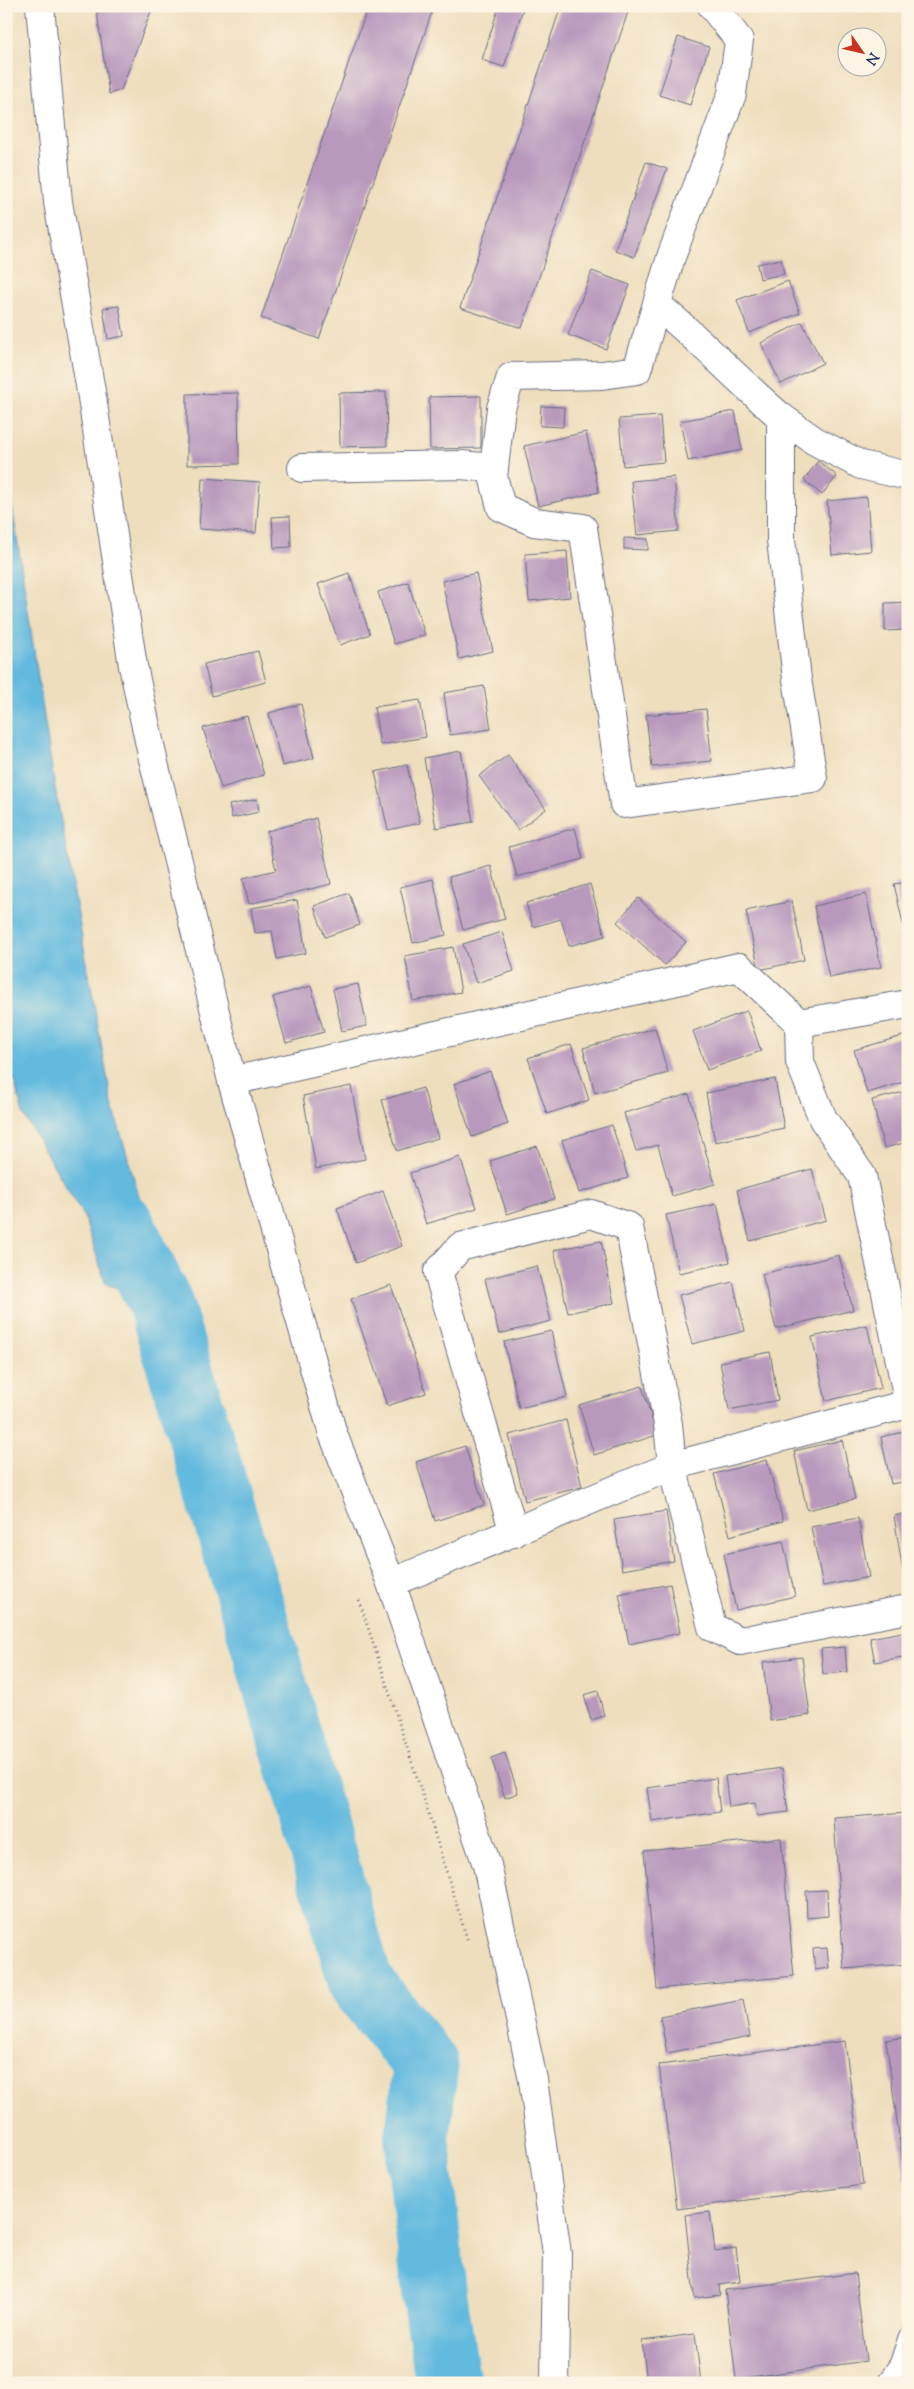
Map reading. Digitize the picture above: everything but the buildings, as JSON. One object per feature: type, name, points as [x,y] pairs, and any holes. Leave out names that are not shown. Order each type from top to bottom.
[{"type":"street","points":[[40,6],[58,202],[91,391],[134,666],[153,758],[232,1081],[333,1434],[391,1583],[487,1865],[533,2080],[557,2254],[555,2383]]},
{"type":"street","points":[[712,6],[739,40],[732,94],[671,257],[637,370],[602,375],[511,377],[501,408],[493,476],[501,507],[534,522],[583,528],[624,804],[813,778],[797,679],[781,540],[781,417]]},
{"type":"street","points":[[657,305],[678,322],[754,395],[815,442],[861,465],[908,476]]},
{"type":"street","points":[[302,468],[460,465],[494,468]]},
{"type":"street","points":[[232,1081],[739,968],[799,1023],[800,1062],[823,1119],[862,1176],[908,1402],[672,1466],[391,1583]]},
{"type":"street","points":[[799,1023],[908,1004]]},
{"type":"street","points":[[514,1533],[438,1272],[460,1247],[591,1214],[629,1227],[668,1424],[672,1466],[712,1627],[740,1641],[908,1609]]},
{"type":"lane","points":[[886,2383],[899,2363],[908,2336]]},
{"type":"water","points":[[6,465],[53,776],[112,1104],[159,1264],[160,1303],[106,1284],[84,1217],[23,1114],[6,1048]]},
{"type":"waterway","points":[[121,1223],[160,1303],[252,1607],[361,1983],[426,2065],[417,2141],[435,2297],[448,2383]]}]
